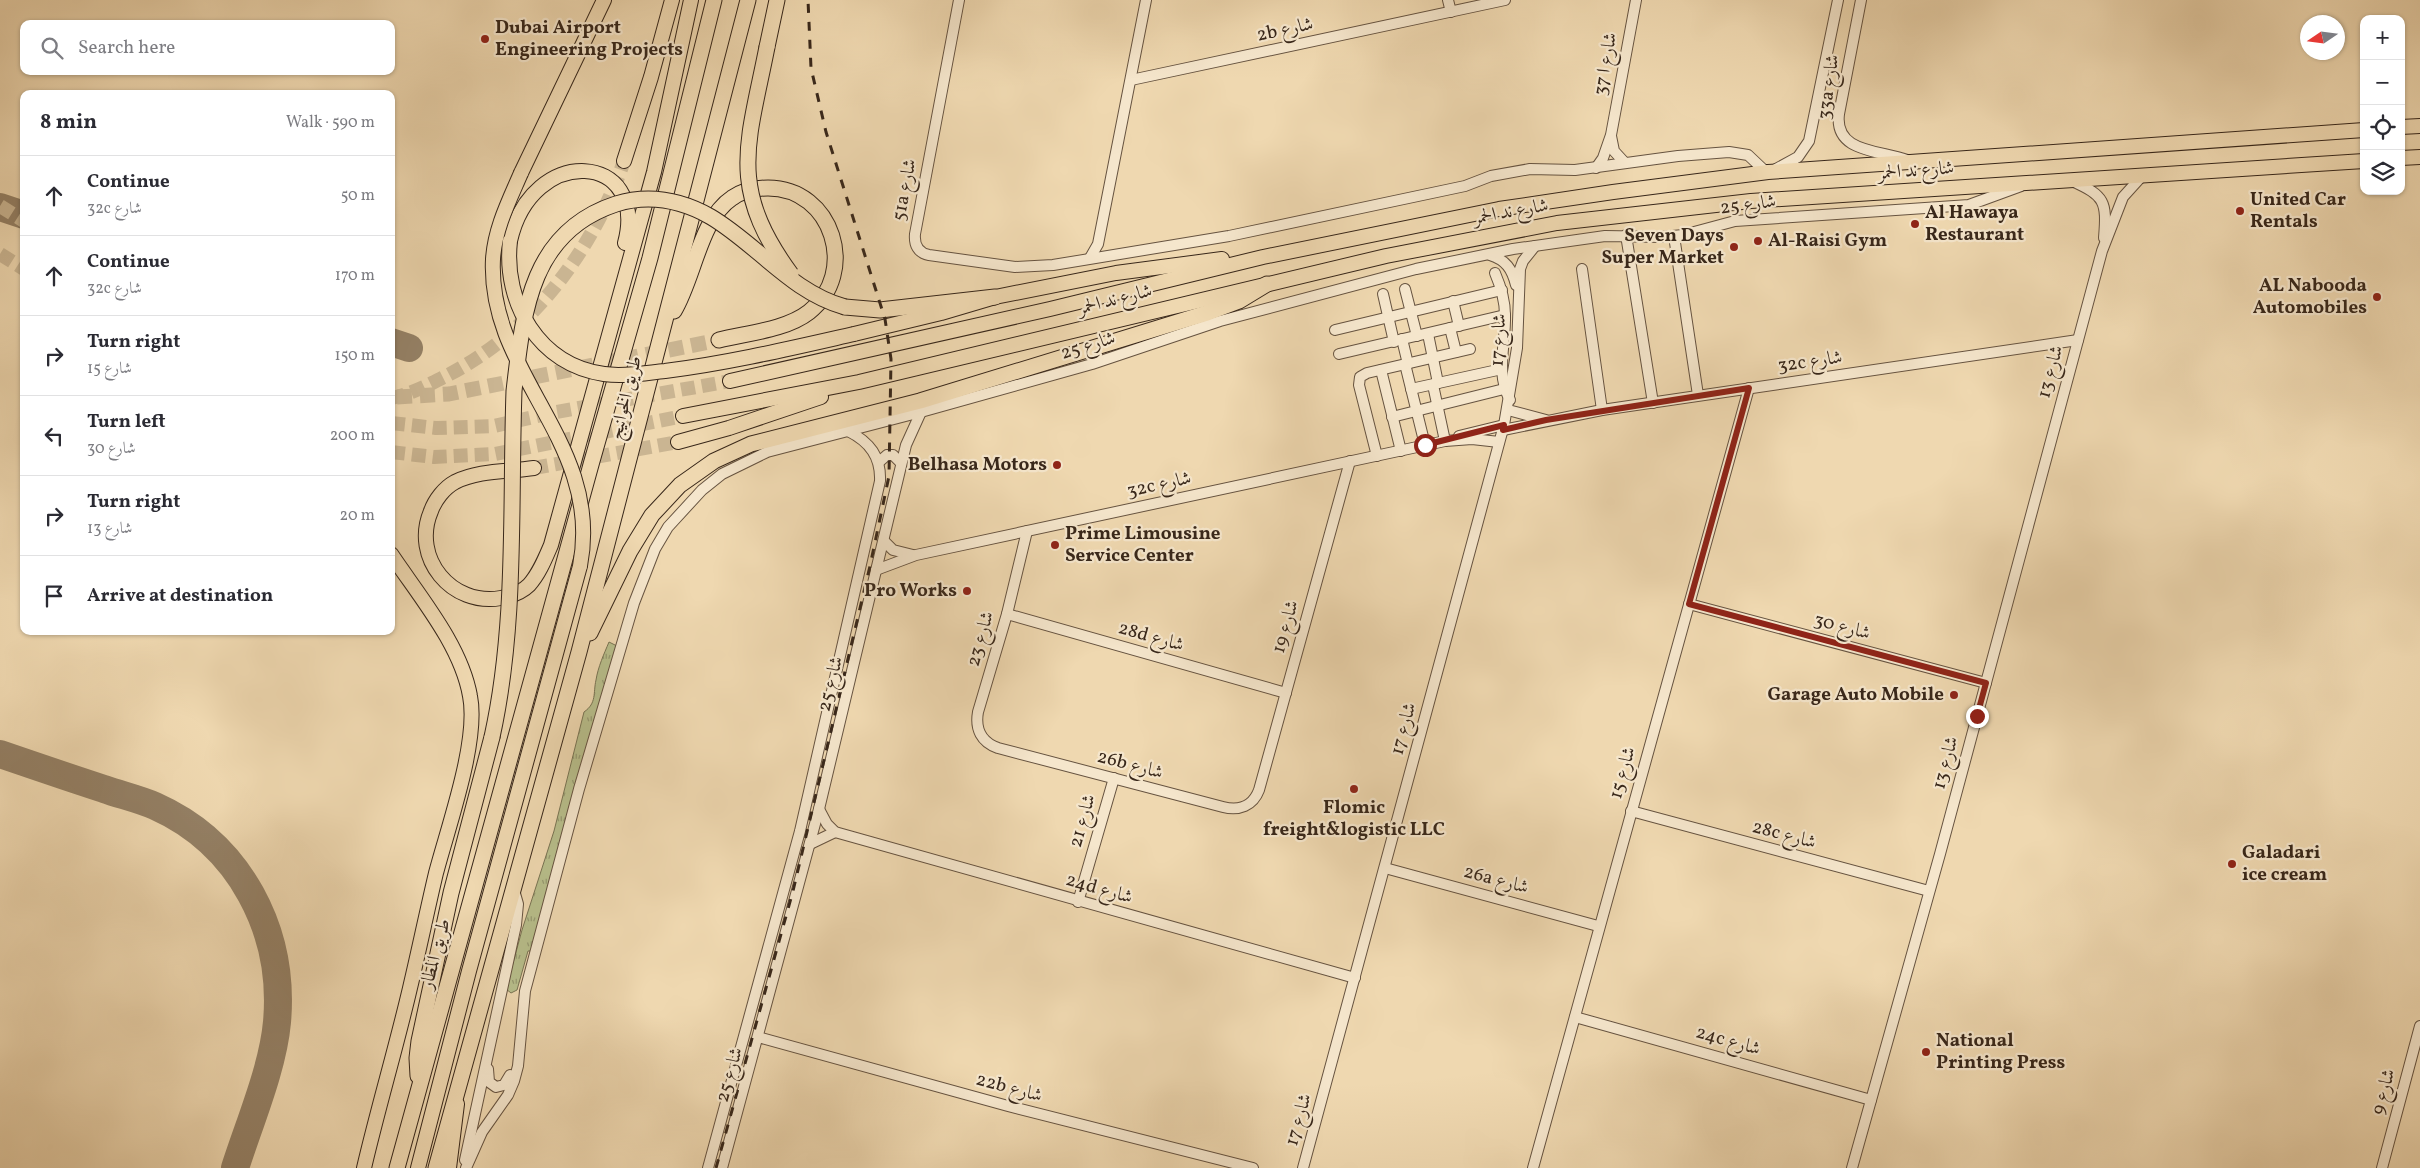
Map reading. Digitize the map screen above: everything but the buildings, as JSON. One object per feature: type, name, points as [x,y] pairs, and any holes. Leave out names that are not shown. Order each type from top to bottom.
[{"type":"highway","name":"طريق الخوانيج","points":[[512,750],[650,258],[714,0]]},
{"type":"highway","name":"طريق الخوانيج","points":[[514,888],[579,652],[748,0]]},
{"type":"highway","points":[[777,0],[748,147],[747,174],[752,202],[762,229],[771,247],[799,286]]},
{"type":"highway","points":[[665,325],[687,287],[705,233],[721,208],[732,198],[746,191],[776,188],[805,198],[822,216],[833,238],[835,255],[829,287],[814,307],[793,320],[719,340]]},
{"type":"highway","points":[[420,1083],[417,1066],[419,1042],[451,893],[492,737],[502,687],[508,636],[515,381],[529,297],[538,274],[550,252],[565,233],[596,212],[630,201],[666,200],[690,206],[711,218],[799,286],[821,299],[845,308],[880,310],[995,297]]},
{"type":"highway","points":[[579,652],[597,622],[630,551],[648,521],[680,485],[714,461],[751,444],[920,401],[1207,313],[1239,301],[1267,284]]},
{"type":"highway","name":"طريق المطار","points":[[397,1168],[512,750]]},
{"type":"highway","points":[[436,1168],[514,888]]},
{"type":"main road","points":[[418,1168],[583,551],[584,515],[576,479],[565,452],[507,339],[496,301],[493,272],[496,238],[521,173],[604,0]]},
{"type":"main road","points":[[624,161],[654,68],[672,0]]},
{"type":"main road","points":[[534,468],[490,472],[466,478],[453,483],[434,504],[428,518],[426,547],[433,568],[455,590],[464,596],[483,599],[516,594],[528,586],[545,560],[551,545],[622,280],[654,172],[691,0]]},
{"type":"main road","points":[[2405,127],[2420,126]]},
{"type":"main road","name":"شارع ند الحمر","points":[[730,381],[1050,309],[1263,257],[1499,209],[1767,172],[2360,130]]},
{"type":"main road","points":[[2405,158],[2420,157]]},
{"type":"main road","name":"شارع ند الحمر","points":[[683,416],[859,382],[1267,284],[1498,233],[1608,216],[1751,201],[2360,161]]},
{"type":"main road","points":[[622,280],[620,266],[628,232],[628,209],[626,198],[620,189],[601,176],[579,171],[557,175],[545,182],[524,205],[513,228],[510,241],[509,274],[512,291],[523,320],[531,332],[558,356],[594,372],[618,375],[685,368],[854,334],[941,313],[995,297],[1116,272],[1227,259],[1263,257]]},
{"type":"main road","points":[[678,442],[778,412],[859,382]]},
{"type":"main road","points":[[364,1168],[410,990],[435,878],[468,750],[472,724],[470,697],[464,671],[452,646],[395,560]]},
{"type":"main road","points":[[449,1168],[457,1118],[457,1090]]},
{"type":"street","name":"51a شارع","points":[[959,0],[915,234],[916,246],[920,251],[929,255],[1028,267],[1229,236],[1465,186],[1509,172],[1530,169],[1564,170],[1596,168],[1678,156],[1735,152],[1753,158],[1767,172]]},
{"type":"street","points":[[1090,258],[1096,249],[1146,0]]},
{"type":"street","points":[[1448,0],[1451,12]]},
{"type":"street","name":"2b شارع","points":[[1131,80],[1505,0]]},
{"type":"street","name":"شارع ا 37","points":[[1596,168],[1603,158],[1611,135],[1636,0]]},
{"type":"street","name":"33a شارع","points":[[1767,172],[1798,157],[1810,141],[1838,0]]},
{"type":"street","name":"33a شارع","points":[[1861,0],[1839,114],[1840,132],[1847,141],[1856,147],[1881,152],[1909,161]]},
{"type":"street","points":[[1611,135],[1614,151],[1625,163]]},
{"type":"street","name":"شارع 13","points":[[1852,1168],[1986,683],[2102,251],[2123,197],[2142,176]]},
{"type":"street","name":"شارع 13","points":[[2071,180],[2094,191],[2105,206],[2102,251]]},
{"type":"street","name":"شارع 25","points":[[722,1168],[819,809],[906,445],[921,412],[1092,364],[1220,321],[1416,269],[1489,254],[1605,236],[1650,238],[1674,236],[1736,221],[1969,205],[2032,182]]},
{"type":"street","points":[[1101,225],[1105,242],[1114,254]]},
{"type":"street","points":[[1626,236],[1653,403]]},
{"type":"street","points":[[1674,236],[1698,396]]},
{"type":"street","name":"شارع 17","points":[[1304,1168],[1504,427],[1517,348],[1520,269],[1535,246]]},
{"type":"street","name":"شارع 17","points":[[1489,254],[1501,258],[1509,267],[1518,296]]},
{"type":"street","points":[[1582,269],[1602,410]]},
{"type":"street","points":[[1495,273],[1502,290],[1505,315],[1502,369],[1504,389],[1509,405]]},
{"type":"street","points":[[1405,289],[1417,336]]},
{"type":"street","points":[[1335,330],[1502,290]]},
{"type":"street","points":[[1383,294],[1388,317],[1407,364],[1411,390],[1425,445]]},
{"type":"street","points":[[1453,301],[1456,352]]},
{"type":"street","points":[[1339,354],[1505,315]]},
{"type":"street","points":[[1428,334],[1433,358],[1438,405],[1448,440]]},
{"type":"street","name":"32c شارع","points":[[876,570],[916,555],[1401,451],[1448,440],[1470,432],[1602,410],[2078,340]]},
{"type":"street","points":[[1377,456],[1359,381],[1363,375],[1470,349]]},
{"type":"street","points":[[1411,390],[1502,369]]},
{"type":"street","points":[[1381,370],[1401,451]]},
{"type":"street","name":"شارع 15","points":[[1533,1168],[1598,926],[1749,388]]},
{"type":"street","points":[[1392,416],[1504,389]]},
{"type":"street","name":"32c شارع","points":[[1509,405],[1546,420]]},
{"type":"street","points":[[465,1168],[482,1132],[508,1095],[514,1081],[525,991],[620,645],[655,549],[668,527],[702,490],[722,474],[767,452],[921,412]]},
{"type":"street","points":[[848,431],[868,443],[879,462],[887,454],[898,458],[902,462]]},
{"type":"street","name":"32c شارع","points":[[1448,440],[1472,439],[1500,442]]},
{"type":"street","name":"شارع 19","points":[[1252,802],[1259,790],[1350,461]]},
{"type":"street","name":"شارع 25","points":[[708,1168],[800,831],[862,567],[880,481],[879,462]]},
{"type":"street","name":"شارع 23","points":[[998,748],[984,740],[979,732],[977,722],[1007,614],[1027,531]]},
{"type":"street","points":[[884,541],[893,550],[916,555]]},
{"type":"street","name":"شارع 30","points":[[1689,604],[1986,683]]},
{"type":"street","name":"28d شارع","points":[[1007,614],[1286,693]]},
{"type":"street","name":"26b شارع","points":[[998,748],[1231,809],[1245,807],[1252,802]]},
{"type":"street","name":"شارع 21","points":[[1078,902],[1114,778]]},
{"type":"street","points":[[810,844],[835,832],[826,824],[819,809]]},
{"type":"street","name":"28c شارع","points":[[1631,811],[1929,891]]},
{"type":"street","name":"24d شارع","points":[[835,832],[1078,902],[1355,978]]},
{"type":"street","name":"26a شارع","points":[[1384,868],[1598,926]]},
{"type":"street","points":[[465,1168],[486,1059],[516,925],[518,904],[514,888]]},
{"type":"street","name":"24c شارع","points":[[1575,1016],[1871,1100]]},
{"type":"street","name":"شارع 9","points":[[2382,1168],[2420,1026]]},
{"type":"street","name":"22b شارع","points":[[758,1037],[1008,1106],[1253,1168]]},
{"type":"street","points":[[486,1059],[489,1082],[496,1087],[504,1085],[520,1043]]},
{"type":"green space","points":[[609,642],[617,646],[532,951],[528,951],[517,990],[511,993],[506,989],[522,930],[554,831],[584,712],[593,701],[598,670]]},
{"type":"taxiway","points":[[0,207],[20,214]]},
{"type":"taxiway","points":[[395,343],[409,348]]},
{"type":"taxiway","points":[[0,754],[155,806],[185,822],[211,843],[233,867],[251,894],[264,924],[273,955],[278,988],[277,1022],[275,1040],[266,1077],[235,1168]]},
{"type":"tunnel","points":[[395,397],[425,386],[476,359],[505,337],[531,313],[555,287],[595,227],[611,195],[624,161]]},
{"type":"tunnel","points":[[0,206],[20,218]]},
{"type":"tunnel","points":[[0,254],[20,266]]},
{"type":"tunnel","points":[[397,397],[449,394],[719,340]]},
{"type":"tunnel","points":[[395,423],[436,428],[494,426],[551,413],[730,381]]},
{"type":"tunnel","points":[[395,452],[434,457],[495,454],[683,416]]},
{"type":"tunnel","points":[[534,468],[678,442]]},
{"type":"railway","points":[[716,1168],[793,891],[870,566],[889,476],[891,359],[885,319],[826,132],[811,68],[808,0]]},
{"type":"place","name":"Dubai Airport Engineering Projects","points":[[485,39]]},
{"type":"place","name":"United Car Rentals","points":[[2240,211]]},
{"type":"place","name":"Al Hawaya Restaurant","points":[[1915,224]]},
{"type":"place","name":"Al-Raisi Gym","points":[[1758,241]]},
{"type":"place","name":"Seven Days Super Market","points":[[1734,247]]},
{"type":"place","name":"AL Nabooda Automobiles","points":[[2377,297]]},
{"type":"place","name":"Belhasa Motors","points":[[1057,465]]},
{"type":"place","name":"Prime Limousine Service Center","points":[[1055,545]]},
{"type":"place","name":"Pro Works","points":[[967,591]]},
{"type":"place","name":"Garage Auto Mobile","points":[[1954,695]]},
{"type":"place","name":"Flomic freight&logistic LLC","points":[[1354,789]]},
{"type":"place","name":"Galadari ice cream","points":[[2232,864]]},
{"type":"place","name":"National Printing Press","points":[[1926,1052]]},
{"type":"route","points":[[1425,445],[1451,440],[1470,432],[1504,425],[1503,430],[1602,410],[1749,388],[1689,604],[1986,683],[1977,716]]}]
